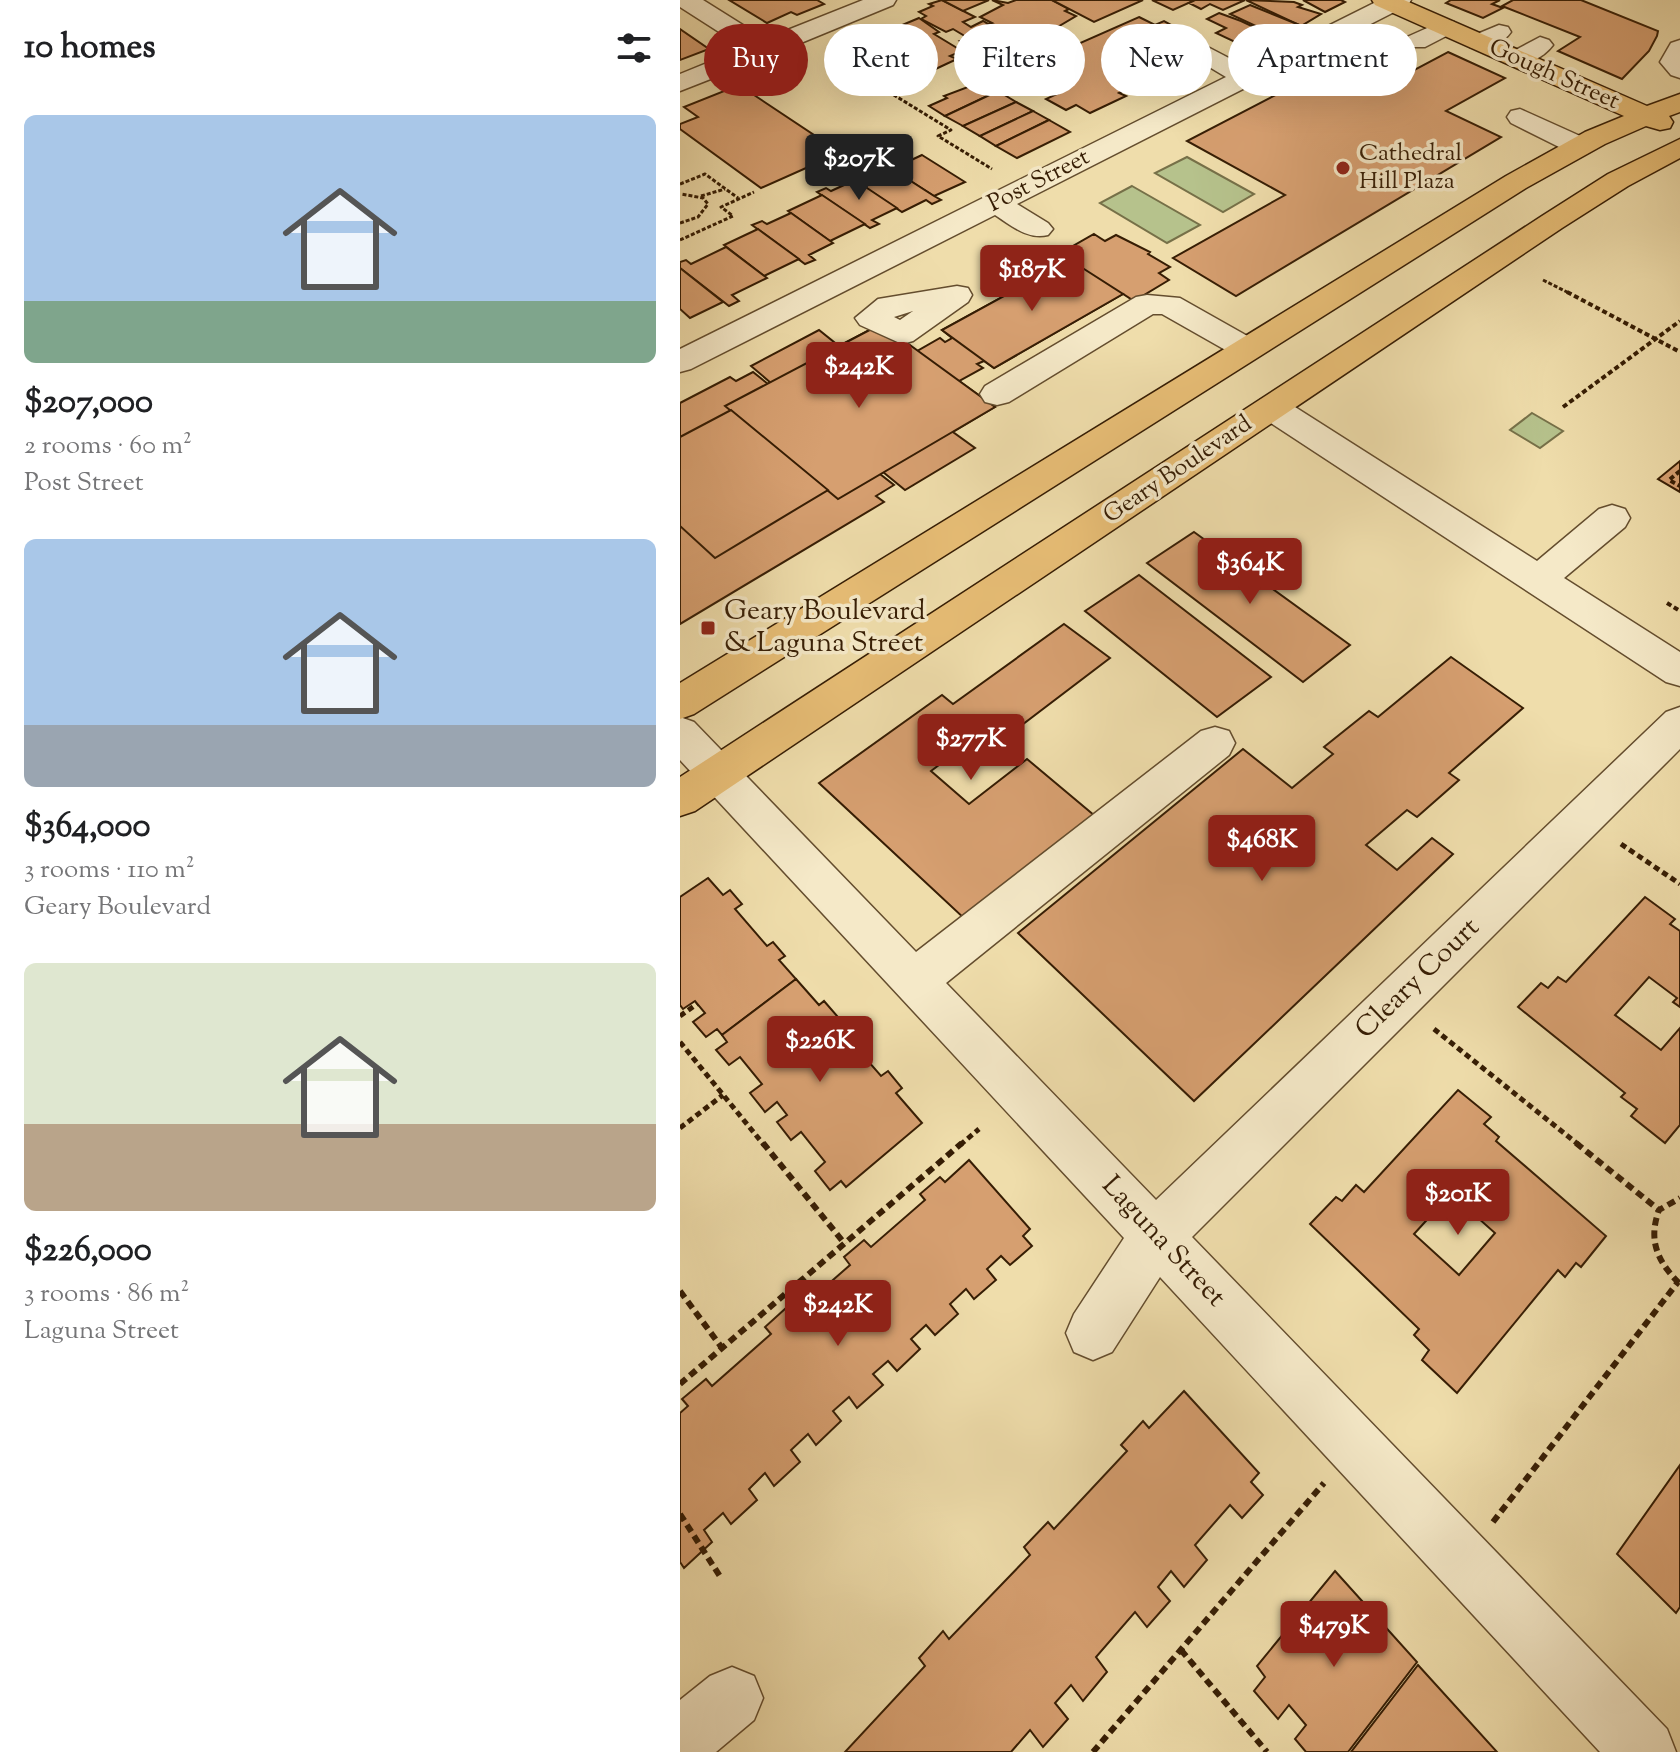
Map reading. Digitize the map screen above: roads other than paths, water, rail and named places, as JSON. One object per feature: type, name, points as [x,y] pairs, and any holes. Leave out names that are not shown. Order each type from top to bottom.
[{"type":"main road","name":"Gough Street","points":[[1392,1],[1445,27],[1489,37],[1517,59],[1680,131]]},
{"type":"main road","points":[[680,703],[1516,182],[1579,146],[1644,115],[1680,102]]},
{"type":"main road","name":"Geary Boulevard","points":[[700,786],[1590,198],[1680,147]]},
{"type":"street","points":[[686,0],[725,24]]},
{"type":"street","points":[[808,35],[884,0]]},
{"type":"street","name":"Post Street","points":[[1348,24],[1392,1]]},
{"type":"street","points":[[1417,41],[1445,27]]},
{"type":"street","points":[[1517,59],[1540,45]]},
{"type":"street","points":[[1680,48],[1673,62],[1680,70]]},
{"type":"street","points":[[680,83],[704,75]]},
{"type":"street","name":"Post Street","points":[[680,362],[1228,86]]},
{"type":"street","points":[[1520,117],[1579,146]]},
{"type":"street","points":[[995,203],[1038,229]]},
{"type":"street","points":[[997,394],[1147,304],[1169,305],[1247,349]]},
{"type":"street","points":[[1272,408],[1680,671]]},
{"type":"street","points":[[1539,579],[1612,518]]},
{"type":"street","name":"Cleary Court","points":[[1093,1333],[1156,1236],[1680,723]]},
{"type":"street","name":"Laguna Street","points":[[680,733],[700,786],[915,980],[1644,1752]]},
{"type":"street","points":[[915,980],[1215,743]]},
{"type":"street","points":[[680,1736],[684,1738],[732,1698]]},
{"type":"place","name":"Cathedral Hill Plaza","points":[[1343,168]]},
{"type":"place","name":"Geary Boulevard & Laguna Street","points":[[708,628]]}]
